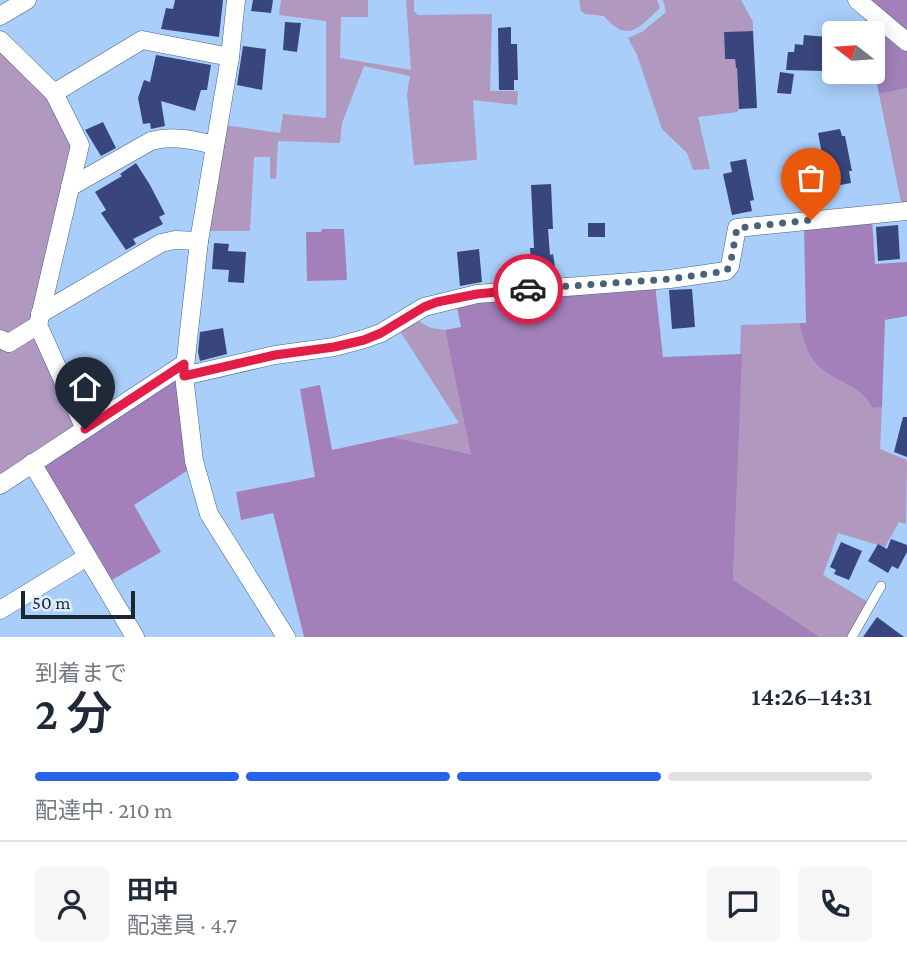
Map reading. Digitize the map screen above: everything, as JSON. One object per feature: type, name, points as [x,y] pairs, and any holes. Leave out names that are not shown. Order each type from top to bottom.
[{"type":"street","points":[[0,16],[27,0]]},
{"type":"street","points":[[236,0],[230,57],[199,241],[184,370],[194,461],[209,514],[286,637]]},
{"type":"street","points":[[857,0],[907,42]]},
{"type":"street","points":[[0,40],[54,93],[80,145],[39,319],[85,429]]},
{"type":"street","points":[[54,93],[142,40],[230,57]]},
{"type":"street","points":[[70,187],[151,141],[180,138],[215,145]]},
{"type":"street","points":[[0,485],[85,429],[184,370],[364,340],[424,307],[477,294],[670,279],[726,271],[730,266],[737,228],[907,211]]},
{"type":"street","points":[[0,339],[9,343],[39,319],[161,243],[175,240],[199,241]]},
{"type":"street","points":[[32,463],[135,637]]},
{"type":"street","points":[[0,610],[87,557]]},
{"type":"lane","points":[[852,637],[881,586]]},
{"type":"shaded area","points":[[281,0],[368,0],[368,17],[341,17],[340,58],[411,70],[406,0],[414,0],[414,11],[418,15],[492,14],[490,91],[518,91],[517,105],[473,100],[477,160],[414,165],[407,94],[410,76],[364,66],[342,123],[340,143],[278,141],[276,179],[270,178],[270,157],[254,157],[250,231],[206,231],[224,125],[280,133],[283,114],[326,118],[326,21],[279,15]]},
{"type":"shaded area","points":[[579,0],[657,0],[660,8],[639,27],[626,31],[612,25],[604,16],[585,14],[581,11]]},
{"type":"shaded area","points":[[663,0],[741,0],[753,22],[753,31],[724,33],[725,59],[735,59],[737,68],[739,109],[737,112],[698,117],[710,169],[693,170],[687,153],[662,129],[637,55],[628,38],[642,32],[666,12]]},
{"type":"shaded area","points":[[865,0],[907,0],[907,35]]},
{"type":"shaded area","points":[[886,31],[907,49],[907,88],[879,94],[877,84],[886,84]]},
{"type":"shaded area","points":[[0,51],[48,97],[72,147],[31,321],[12,336],[0,334]]},
{"type":"shaded area","points":[[907,88],[907,206],[902,207],[879,94]]},
{"type":"shaded area","points":[[872,219],[875,264],[907,262],[907,316],[885,320],[882,407],[872,408],[862,395],[849,385],[820,368],[806,347],[799,323],[806,323],[804,224]]},
{"type":"shaded area","points":[[322,229],[344,229],[347,280],[307,281],[306,232],[321,232]]},
{"type":"shaded area","points":[[655,284],[663,357],[742,354],[733,580],[820,637],[304,637],[273,513],[241,520],[236,492],[315,477],[300,389],[320,385],[332,450],[392,437],[471,454],[445,330],[461,327],[456,302]]},
{"type":"shaded area","points":[[413,318],[431,328],[445,330],[472,454],[392,437],[459,423],[398,328]]},
{"type":"shaded area","points":[[799,323],[809,353],[820,368],[856,390],[872,408],[882,407],[880,449],[907,460],[906,524],[899,522],[885,547],[838,533],[823,575],[868,602],[847,637],[820,637],[733,581],[741,325]]},
{"type":"shaded area","points":[[29,337],[36,339],[74,423],[71,430],[0,477],[0,344]]},
{"type":"shaded area","points":[[173,379],[179,382],[190,469],[134,505],[161,552],[110,581],[45,470],[46,463]]},
{"type":"building","points":[[175,0],[223,0],[219,37],[161,29],[166,8],[173,9]]},
{"type":"building","points":[[253,0],[273,0],[271,13],[251,11]]},
{"type":"building","points":[[285,22],[301,23],[297,52],[283,50]]},
{"type":"building","points":[[511,27],[511,44],[517,44],[518,80],[514,80],[514,90],[499,90],[498,28]]},
{"type":"building","points":[[753,31],[757,108],[739,109],[737,68],[735,59],[725,59],[724,32]]},
{"type":"building","points":[[804,35],[822,37],[822,71],[786,70],[788,52],[794,52],[795,44],[803,45]]},
{"type":"building","points":[[243,46],[266,49],[262,90],[237,85]]},
{"type":"building","points":[[156,55],[211,65],[207,90],[201,90],[195,111],[161,101],[165,126],[151,129],[150,123],[143,124],[138,98],[144,80],[150,82]]},
{"type":"building","points":[[780,72],[794,74],[791,94],[777,93]]},
{"type":"building","points":[[103,122],[116,148],[101,156],[85,130]]},
{"type":"building","points":[[840,129],[842,136],[845,136],[852,171],[849,171],[851,183],[824,188],[819,159],[823,159],[818,133]]},
{"type":"building","points":[[746,159],[754,200],[750,201],[752,211],[732,215],[723,174],[732,172],[730,162]]},
{"type":"building","points":[[136,163],[165,214],[159,217],[163,224],[133,239],[136,244],[126,250],[101,213],[106,210],[95,192],[122,176],[120,174]]},
{"type":"building","points":[[551,184],[553,229],[548,229],[550,255],[553,254],[555,267],[550,267],[551,273],[546,273],[546,277],[532,278],[530,248],[534,248],[531,185]]},
{"type":"building","points":[[588,223],[605,223],[605,237],[588,237]]},
{"type":"building","points":[[898,225],[900,259],[878,261],[876,227]]},
{"type":"building","points":[[214,243],[229,244],[228,251],[246,252],[244,283],[228,282],[229,270],[212,269]]},
{"type":"building","points":[[479,249],[482,282],[460,286],[457,252]]},
{"type":"building","points":[[692,289],[695,327],[672,329],[669,290]]},
{"type":"building","points":[[223,328],[227,354],[200,361],[200,332]]},
{"type":"building","points":[[903,417],[907,417],[907,457],[894,452]]},
{"type":"building","points":[[891,539],[907,545],[907,552],[898,569],[892,566],[888,573],[868,561],[878,544],[887,549]]},
{"type":"building","points":[[841,542],[862,551],[849,580],[834,574],[836,570],[830,567]]},
{"type":"building","points":[[877,617],[904,637],[863,637]]},
{"type":"way so far","points":[[528,289],[670,279],[726,271],[730,266],[737,228],[811,220]]},
{"type":"route","points":[[85,429],[184,364],[184,376],[275,355],[334,347],[381,333],[437,302],[498,291],[528,289]]}]
